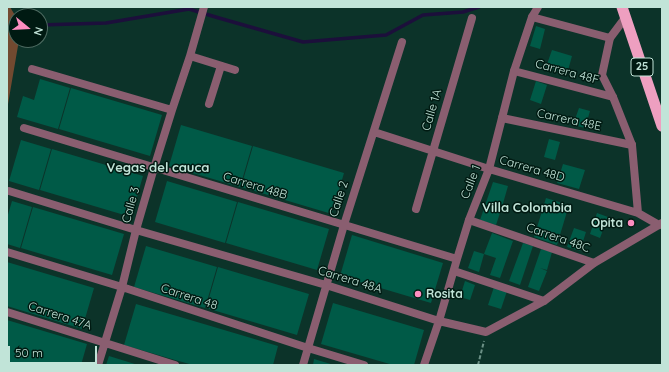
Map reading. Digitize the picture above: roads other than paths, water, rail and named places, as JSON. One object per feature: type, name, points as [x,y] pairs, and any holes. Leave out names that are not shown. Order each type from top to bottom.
[{"type":"highway","name":"25","points":[[622,7],[662,126]]},
{"type":"street","name":"Calle 3","points":[[98,365],[122,287],[136,230],[154,168],[204,7]]},
{"type":"street","name":"Calle 1","points":[[424,365],[439,321],[469,220],[489,169],[514,71],[532,17],[538,7]]},
{"type":"street","points":[[532,17],[610,38]]},
{"type":"street","name":"Calle 1A","points":[[416,209],[472,18]]},
{"type":"street","points":[[625,18],[610,38],[602,75],[614,97],[632,145],[638,213]]},
{"type":"street","name":"Calle 2","points":[[303,365],[344,225],[402,42]]},
{"type":"street","points":[[190,56],[235,70]]},
{"type":"street","points":[[209,104],[221,66]]},
{"type":"street","points":[[32,69],[172,110]]},
{"type":"street","name":"Carrera 48F","points":[[514,71],[614,97]]},
{"type":"street","name":"Carrera 48E","points":[[502,118],[632,145]]},
{"type":"street","name":"Carrera 48B","points":[[24,128],[457,259]]},
{"type":"street","name":"Carrera 48D","points":[[374,132],[489,169],[638,213],[660,224]]},
{"type":"street","name":"Carrera 48A","points":[[9,190],[136,230],[326,285],[439,321],[486,332],[544,301]]},
{"type":"street","name":"Carrera 48C","points":[[469,220],[594,263]]},
{"type":"street","points":[[454,271],[544,301],[594,263],[660,224]]},
{"type":"street","name":"Carrera 48","points":[[7,252],[122,287],[364,365]]},
{"type":"street","name":"Carrera 47A","points":[[7,312],[175,365]]},
{"type":"waterway","points":[[48,25],[106,23],[189,9],[303,42],[386,35],[423,15],[463,12],[479,7]]},
{"type":"place","name":"Opita","points":[[631,223]]},
{"type":"place","name":"Rosita","points":[[418,294]]},
{"type":"district","name":"Vegas del cauca","points":[[158,168]]},
{"type":"district","name":"Villa Colombia","points":[[527,208]]}]
